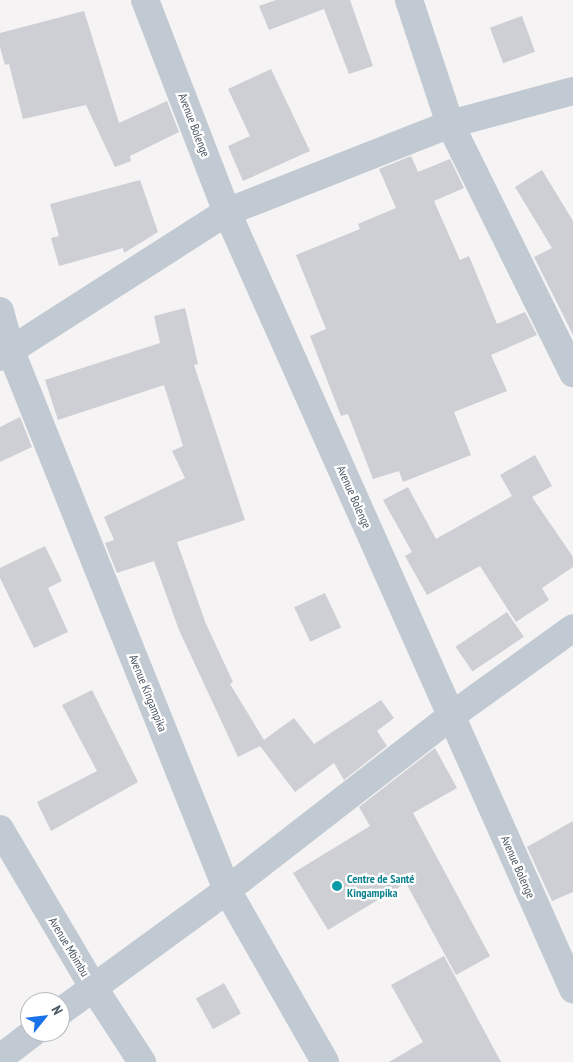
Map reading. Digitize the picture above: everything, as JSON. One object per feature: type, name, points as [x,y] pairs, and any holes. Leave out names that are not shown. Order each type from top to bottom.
[{"type":"street","name":"Avenue Bolenge","points":[[145,0],[228,212],[573,989]]},
{"type":"street","points":[[409,0],[450,124],[573,373]]},
{"type":"street","points":[[5,353],[228,212],[450,124],[573,90]]},
{"type":"street","name":"Avenue Kingampika","points":[[0,311],[5,353],[227,890],[325,1062]]},
{"type":"street","points":[[70,1004],[227,890],[451,716],[573,628]]},
{"type":"street","name":"Avenue Mbimbu","points":[[0,829],[93,987],[142,1062]]},
{"type":"street","points":[[0,1058],[21,1042]]},
{"type":"building","points":[[276,0],[350,0],[373,66],[349,74],[324,9],[269,30],[259,6]]},
{"type":"building","points":[[84,11],[119,123],[167,101],[179,132],[130,156],[131,161],[115,167],[86,105],[23,119],[9,64],[5,65],[0,47],[0,33]]},
{"type":"building","points":[[522,16],[535,52],[503,63],[490,28]]},
{"type":"building","points":[[271,69],[310,151],[243,181],[228,146],[250,136],[228,89]]},
{"type":"building","points":[[411,156],[418,172],[450,159],[464,188],[434,201],[460,260],[469,256],[497,324],[525,312],[537,335],[491,355],[507,391],[454,412],[471,455],[403,482],[399,471],[373,479],[348,414],[341,416],[310,336],[326,329],[296,255],[360,229],[358,224],[396,208],[379,169]]},
{"type":"building","points":[[542,170],[573,221],[573,335],[534,257],[552,248],[515,187]]},
{"type":"building","points":[[140,180],[158,232],[124,253],[123,248],[59,266],[51,238],[59,236],[50,204]]},
{"type":"building","points":[[185,308],[198,364],[194,365],[245,520],[177,542],[206,624],[233,682],[230,684],[264,740],[294,718],[314,744],[381,700],[394,718],[377,731],[387,746],[344,780],[334,763],[295,792],[260,746],[238,757],[179,630],[154,561],[117,573],[105,543],[114,540],[104,517],[185,478],[172,451],[183,446],[164,385],[58,420],[45,380],[160,343],[154,316]]},
{"type":"building","points":[[20,417],[32,447],[0,462],[0,427]]},
{"type":"building","points":[[535,455],[552,486],[532,497],[573,557],[573,567],[542,588],[549,600],[516,622],[480,566],[427,595],[405,556],[412,552],[383,500],[408,487],[436,539],[512,496],[500,475]]},
{"type":"building","points":[[45,546],[62,581],[48,588],[68,632],[34,648],[0,578],[0,568]]},
{"type":"building","points":[[325,593],[341,627],[310,642],[294,607]]},
{"type":"building","points":[[507,612],[524,637],[472,672],[456,647]]},
{"type":"building","points":[[92,690],[138,782],[51,831],[37,802],[97,771],[62,705]]},
{"type":"building","points":[[435,748],[457,788],[413,813],[490,956],[456,975],[406,883],[328,930],[293,873],[370,826],[359,807]]},
{"type":"building","points":[[573,821],[573,892],[552,901],[527,847]]},
{"type":"building","points":[[444,956],[501,1062],[389,1062],[423,1042],[391,985]]},
{"type":"building","points":[[224,983],[241,1014],[213,1029],[196,999]]},
{"type":"place","name":"Centre de Santé Kingampika","points":[[337,886]]}]
